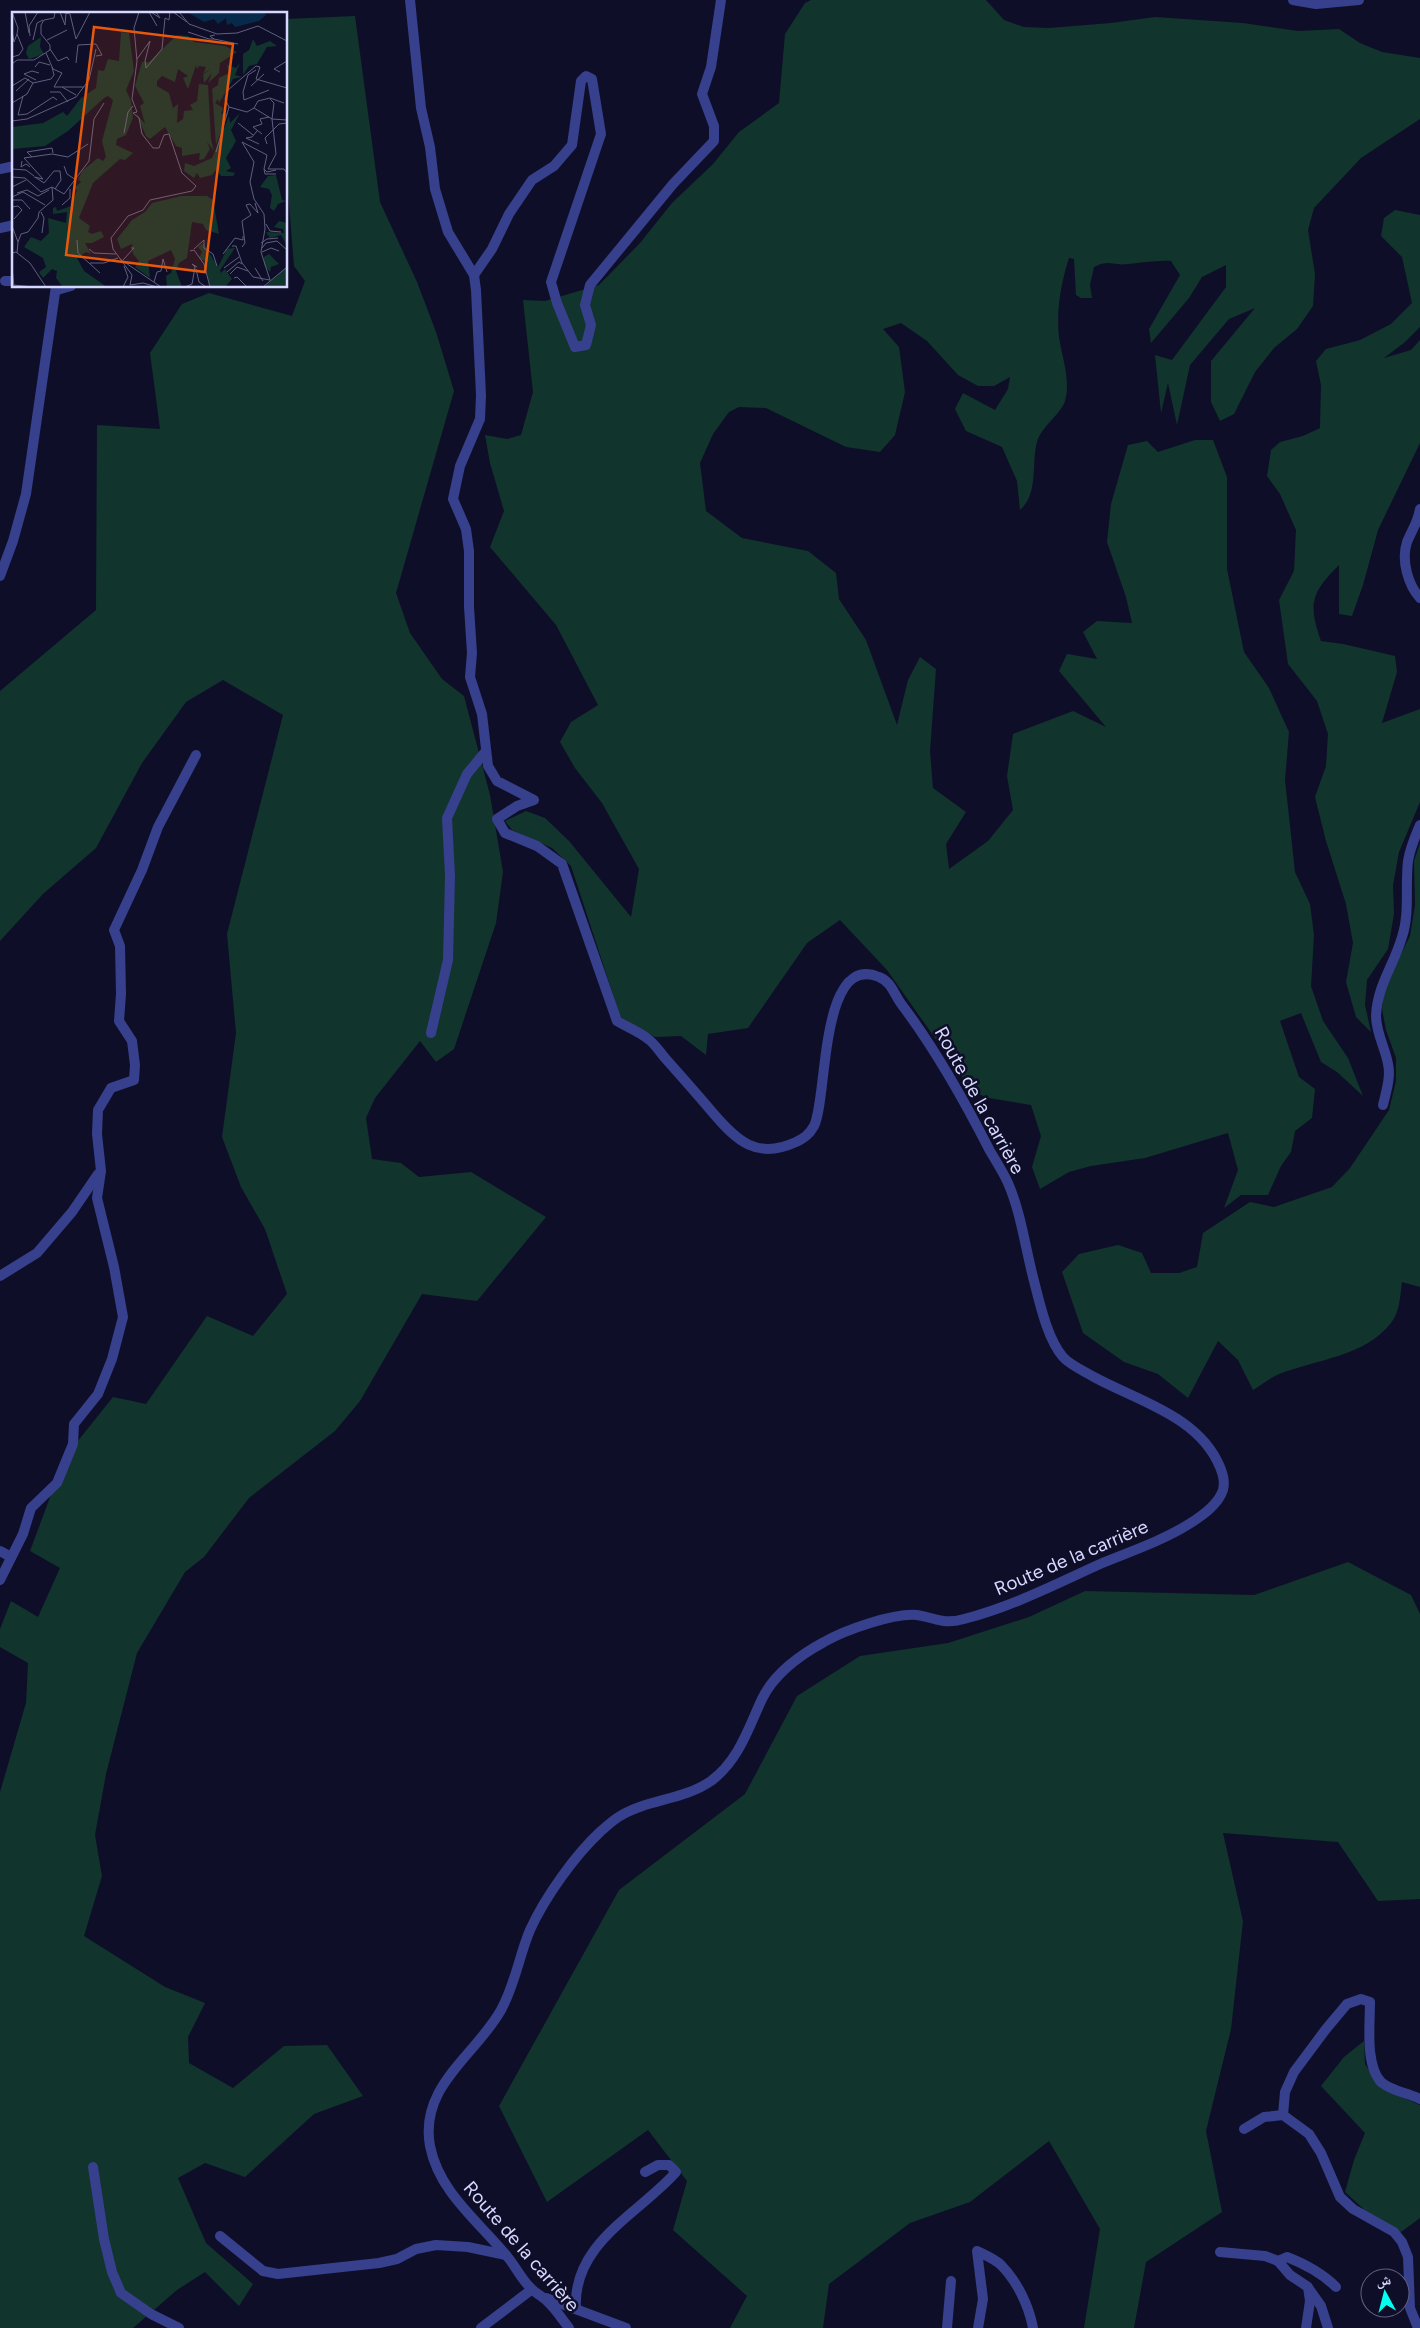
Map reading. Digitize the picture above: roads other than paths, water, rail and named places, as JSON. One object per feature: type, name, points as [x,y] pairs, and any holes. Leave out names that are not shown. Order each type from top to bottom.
[{"type":"street","points":[[410,0],[421,108],[430,147],[435,190],[448,232],[474,275],[481,394],[480,419],[460,466],[453,499],[466,529],[469,551],[468,606],[472,653],[470,677],[482,714],[486,751],[467,774],[447,818],[450,876],[448,960],[431,1033]]},
{"type":"street","points":[[474,275],[492,249],[509,214],[532,180],[554,166],[572,145],[581,81],[586,76],[590,77],[592,79],[600,134],[551,282],[557,303],[575,347],[586,345],[591,325],[585,305],[590,285],[673,184],[714,141],[714,126],[702,94],[712,67],[721,0]]},
{"type":"street","points":[[1293,0],[1316,4],[1359,0]]},
{"type":"street","points":[[0,576],[13,541],[26,494],[56,288]]},
{"type":"street","points":[[1420,509],[1419,520],[1407,544],[1405,566],[1415,592],[1420,598]]},
{"type":"street","name":"Route de la carrière","points":[[486,751],[488,766],[497,780],[534,800],[517,806],[497,819],[505,833],[537,846],[562,864],[617,1021],[648,1039],[728,1132],[746,1144],[769,1149],[786,1146],[804,1138],[814,1125],[819,1108],[822,1078],[837,1000],[846,985],[861,976],[876,975],[888,983],[900,1004],[913,1017],[953,1083],[1009,1185],[1021,1222],[1039,1302],[1048,1327],[1062,1356],[1085,1372],[1163,1411],[1196,1431],[1214,1455],[1224,1475],[1222,1492],[1213,1507],[1186,1527],[1015,1602],[965,1619],[943,1623],[913,1614],[887,1619],[826,1640],[779,1674],[763,1695],[746,1737],[733,1758],[715,1778],[690,1793],[649,1804],[621,1815],[597,1835],[575,1860],[531,1929],[511,1988],[500,2013],[483,2036],[442,2082],[431,2114],[430,2145],[440,2174],[461,2206],[506,2255],[531,2290],[542,2297],[569,2328]]},
{"type":"street","points":[[0,1580],[23,1534],[31,1508],[56,1483],[73,1444],[74,1424],[98,1394],[112,1358],[123,1317],[114,1267],[97,1198],[101,1171],[97,1134],[98,1110],[111,1088],[134,1080],[135,1064],[132,1041],[119,1021],[121,994],[120,946],[114,930],[142,870],[158,827],[196,755]]},
{"type":"street","points":[[1383,1105],[1388,1084],[1389,1064],[1378,1033],[1376,1018],[1378,997],[1382,981],[1402,937],[1408,863],[1412,842],[1420,825]]},
{"type":"street","points":[[0,1276],[37,1253],[72,1212],[101,1171]]},
{"type":"street","points":[[0,1551],[11,1557]]},
{"type":"street","points":[[1283,2115],[1285,2092],[1294,2072],[1347,2004],[1361,2000],[1370,2002],[1369,2044],[1373,2066],[1381,2081],[1391,2088],[1420,2099]]},
{"type":"street","points":[[1244,2129],[1264,2117],[1283,2115],[1309,2134],[1321,2153],[1340,2197],[1353,2209],[1394,2232],[1402,2242],[1408,2257],[1410,2308],[1418,2328]]},
{"type":"street","points":[[576,2309],[582,2269],[593,2250],[618,2223],[676,2172],[669,2165],[658,2165],[645,2172]]},
{"type":"street","points":[[93,2167],[104,2239],[112,2272],[121,2293],[151,2314],[179,2328]]},
{"type":"street","points":[[220,2236],[263,2271],[278,2274],[379,2263],[397,2259],[416,2249],[436,2245],[468,2247],[506,2255]]},
{"type":"street","points":[[978,2328],[983,2298],[977,2251],[1000,2264],[1020,2291],[1033,2328]]},
{"type":"street","points":[[1220,2252],[1265,2256],[1278,2261],[1290,2275],[1308,2287],[1321,2306],[1328,2328]]},
{"type":"street","points":[[1278,2261],[1287,2257],[1301,2262],[1327,2278],[1336,2287]]},
{"type":"street","points":[[947,2328],[951,2281]]},
{"type":"street","points":[[1306,2328],[1310,2301],[1308,2287]]},
{"type":"street","points":[[481,2328],[531,2290]]},
{"type":"street","points":[[542,2297],[626,2328]]}]
